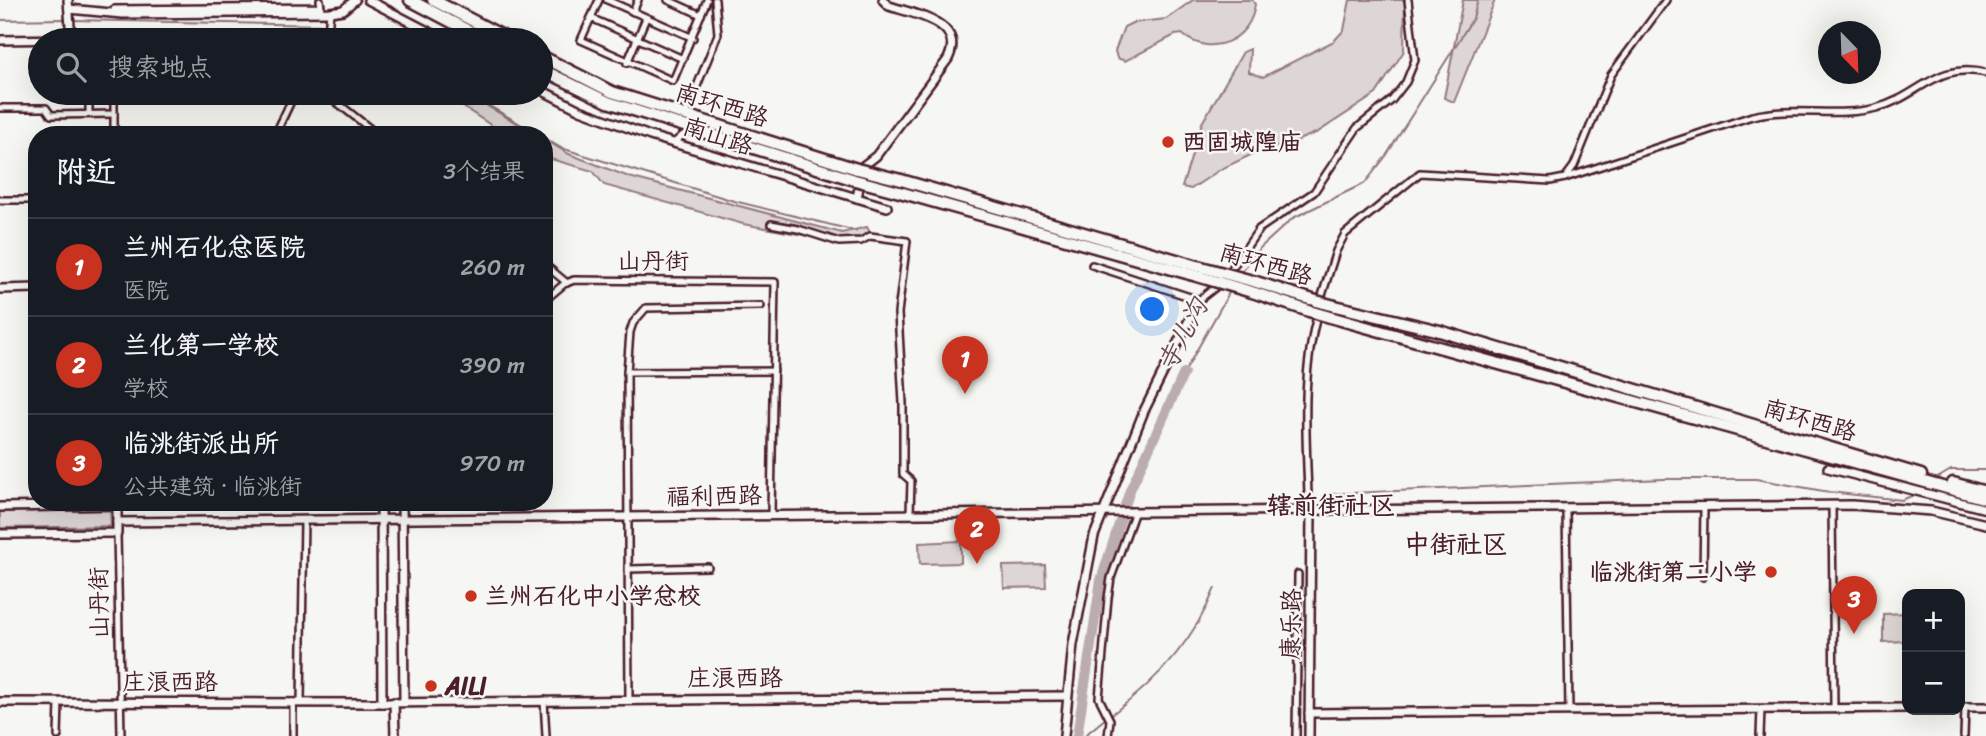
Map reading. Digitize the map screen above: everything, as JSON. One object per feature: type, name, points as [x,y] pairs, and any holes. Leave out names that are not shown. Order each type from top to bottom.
[{"type":"highway","points":[[410,0],[463,28]]},
{"type":"highway","points":[[433,0],[487,28]]},
{"type":"highway","name":"南环西路","points":[[553,62],[612,92],[1106,245],[1254,287],[1436,330],[1986,499]]},
{"type":"highway","name":"南环西路","points":[[553,75],[608,102],[855,180],[1084,238]]},
{"type":"highway","name":"南环西路","points":[[1254,287],[1331,317],[1920,478],[1986,492]]},
{"type":"street","points":[[68,0],[71,28]]},
{"type":"street","points":[[114,11],[115,0]]},
{"type":"street","points":[[70,13],[321,7],[320,0]]},
{"type":"street","points":[[114,11],[329,15],[343,10],[355,0]]},
{"type":"street","points":[[368,0],[422,28]]},
{"type":"street","points":[[599,0],[582,40],[627,63],[673,81],[707,0]]},
{"type":"street","points":[[607,0],[693,38]]},
{"type":"street","points":[[633,12],[638,0]]},
{"type":"street","points":[[668,0],[701,15]]},
{"type":"street","points":[[687,111],[718,34],[715,0]]},
{"type":"street","points":[[860,199],[863,166],[876,156],[948,59],[953,46],[948,32],[938,22],[889,6],[883,0]]},
{"type":"street","points":[[1064,736],[1066,696],[1082,587],[1105,511],[1162,372],[1199,300],[1219,287],[1267,221],[1314,192],[1357,128],[1392,100],[1406,82],[1415,60],[1408,0]]},
{"type":"street","points":[[1565,178],[1574,166],[1611,75],[1666,0]]},
{"type":"street","points":[[328,28],[329,15]]},
{"type":"street","points":[[591,18],[683,59]]},
{"type":"street","points":[[627,63],[646,18]]},
{"type":"street","points":[[0,40],[28,40]]},
{"type":"street","points":[[1311,512],[1306,428],[1308,349],[1336,251],[1345,234],[1420,173],[1550,181],[1752,116],[1779,110],[1875,108],[1940,74],[1968,69],[1986,73]]},
{"type":"street","name":"南山路","points":[[553,96],[580,110],[676,142],[887,207]]},
{"type":"street","points":[[89,105],[89,114]]},
{"type":"street","points":[[114,105],[114,126]]},
{"type":"street","points":[[279,126],[289,105]]},
{"type":"street","points":[[340,105],[367,126]]},
{"type":"street","points":[[0,108],[46,108],[51,115],[114,114]]},
{"type":"street","points":[[676,142],[683,135]]},
{"type":"street","points":[[0,200],[28,200]]},
{"type":"street","points":[[771,225],[798,229],[839,242],[862,241],[870,236],[907,241],[898,313],[903,403],[902,474],[911,481],[910,513]]},
{"type":"street","points":[[1092,265],[1199,300]]},
{"type":"street","points":[[553,271],[567,283],[553,294]]},
{"type":"street","name":"山丹街","points":[[567,283],[769,280],[776,286],[774,371]]},
{"type":"street","points":[[0,289],[28,288]]},
{"type":"street","points":[[629,698],[627,372],[633,323],[646,308],[761,306]]},
{"type":"street","points":[[627,372],[774,371],[771,514]]},
{"type":"street","points":[[1828,468],[1986,509]]},
{"type":"street","points":[[1832,505],[1834,708]]},
{"type":"street","name":"福利西路","points":[[117,522],[1105,511],[1566,510],[1832,505],[1931,511],[1986,524]]},
{"type":"street","points":[[0,506],[28,506]]},
{"type":"street","points":[[1703,577],[1704,508]]},
{"type":"street","points":[[1566,510],[1569,711]]},
{"type":"street","name":"山丹街","points":[[117,511],[121,736]]},
{"type":"street","points":[[381,511],[382,703]]},
{"type":"street","points":[[402,511],[404,702]]},
{"type":"street","points":[[1108,736],[1110,720],[1099,698],[1108,598],[1111,578],[1133,512]]},
{"type":"street","name":"康乐路","points":[[1309,736],[1311,512]]},
{"type":"street","points":[[293,736],[297,702],[304,520]]},
{"type":"street","points":[[0,534],[117,533]]},
{"type":"street","points":[[629,569],[708,567]]},
{"type":"street","points":[[1296,736],[1298,575]]},
{"type":"street","name":"庄浪西路","points":[[0,702],[382,703],[629,698],[1066,696]]},
{"type":"street","points":[[544,700],[546,736]]},
{"type":"street","points":[[58,736],[59,702]]},
{"type":"street","points":[[394,702],[395,736]]},
{"type":"street","points":[[1965,707],[1986,707]]},
{"type":"street","points":[[1309,713],[1902,708]]},
{"type":"street","points":[[1760,736],[1761,709]]},
{"type":"street","points":[[1963,715],[1964,736]]},
{"type":"shaded area","points":[[1193,0],[1252,0],[1255,4],[1246,28],[1228,42],[1205,45],[1182,34],[1175,35],[1125,61],[1117,58],[1115,51],[1124,27],[1132,23],[1166,19]]},
{"type":"shaded area","points":[[1350,0],[1405,0],[1404,51],[1376,94],[1318,132],[1286,145],[1261,150],[1221,169],[1191,189],[1182,187],[1202,123],[1243,52],[1250,49],[1249,72],[1263,77],[1334,41],[1344,30]]},
{"type":"shaded area","points":[[1463,0],[1495,0],[1454,102],[1444,98]]},
{"type":"shaded area","points":[[460,105],[486,105],[522,126],[492,126]]},
{"type":"shaded area","points":[[553,144],[569,154],[629,177],[842,233],[867,227],[870,233],[863,241],[852,244],[743,224],[604,185],[593,171],[553,160]]},
{"type":"shaded area","points":[[110,511],[111,526],[0,528],[0,512]]},
{"type":"shaded area","points":[[961,541],[961,563],[920,564],[919,543]]},
{"type":"shaded area","points":[[1045,565],[1046,587],[1004,588],[1003,566]]},
{"type":"shaded area","points":[[1902,613],[1902,641],[1883,642],[1883,614]]},
{"type":"waterway","name":"寺儿沟","points":[[1240,274],[1261,247],[1293,218],[1365,183],[1386,156],[1473,18],[1478,0]]},
{"type":"waterway","points":[[0,20],[67,19]]},
{"type":"waterway","points":[[72,20],[326,25]]},
{"type":"waterway","points":[[331,26],[342,28]]},
{"type":"waterway","points":[[488,105],[524,126]]},
{"type":"waterway","points":[[553,143],[734,201],[856,231]]},
{"type":"waterway","name":"寺儿沟","points":[[1184,373],[1230,291]]},
{"type":"waterway","name":"寺儿沟","points":[[1077,736],[1101,580],[1130,490],[1184,373]]},
{"type":"waterway","points":[[1934,480],[1951,470],[1986,470]]},
{"type":"waterway","points":[[1330,494],[1663,479],[1756,479],[1829,492],[1902,500],[1916,494]]},
{"type":"waterway","points":[[1111,715],[1144,688],[1172,659],[1196,625],[1215,588]]},
{"type":"waterway","points":[[1084,736],[1106,718]]},
{"type":"place","name":"西固城隍庙","points":[[1168,142]]},
{"type":"place","name":"兰州石化总医院","points":[[965,394]]},
{"type":"place","name":"兰化第一学校","points":[[977,564]]},
{"type":"place","name":"临洮街第二小学","points":[[1771,572]]},
{"type":"place","name":"兰州石化中小学总校","points":[[471,596]]},
{"type":"place","name":"临洮街派出所","points":[[1854,634]]},
{"type":"place","name":"AILI","points":[[431,686]]},
{"type":"district","name":"辖前街社区","points":[[1331,505]]},
{"type":"district","name":"中街社区","points":[[1456,544]]}]
